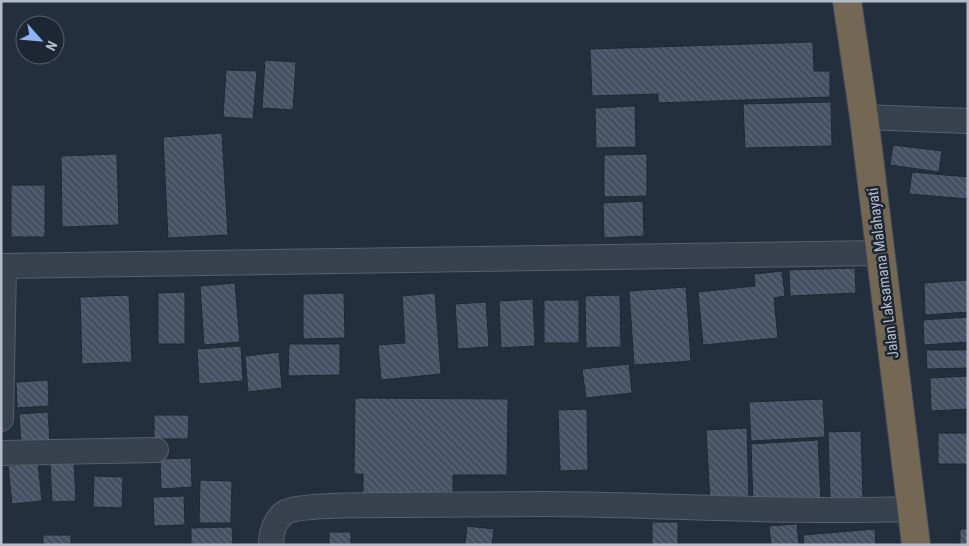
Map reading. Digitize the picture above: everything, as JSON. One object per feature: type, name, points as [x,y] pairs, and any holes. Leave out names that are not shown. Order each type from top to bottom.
[{"type":"highway","name":"Jalan Laksamana Malahayati","points":[[848,1],[864,116],[916,545]]},
{"type":"street","points":[[864,116],[968,121]]},
{"type":"street","points":[[1,419],[3,266],[880,253]]},
{"type":"street","points":[[1,453],[156,450]]},
{"type":"street","points":[[271,545],[273,528],[279,519],[286,512],[296,508],[550,504],[804,510],[912,509]]},
{"type":"building","points":[[813,42],[814,71],[830,71],[830,97],[658,103],[658,94],[592,96],[590,49]]},
{"type":"building","points":[[265,60],[296,62],[293,110],[262,108]]},
{"type":"building","points":[[226,70],[257,71],[253,119],[223,117]]},
{"type":"building","points":[[831,102],[832,146],[745,148],[743,104]]},
{"type":"building","points":[[635,106],[636,147],[596,148],[595,108]]},
{"type":"building","points":[[222,133],[228,235],[168,238],[163,137]]},
{"type":"building","points":[[893,145],[942,151],[939,172],[890,165]]},
{"type":"building","points":[[117,154],[119,225],[62,227],[61,156]]},
{"type":"building","points":[[647,154],[647,196],[604,197],[604,155]]},
{"type":"building","points":[[912,172],[968,177],[968,199],[909,194]]},
{"type":"building","points":[[11,185],[45,185],[45,237],[11,237]]},
{"type":"building","points":[[643,201],[644,236],[604,238],[603,203]]},
{"type":"building","points":[[855,268],[856,293],[790,296],[789,270]]},
{"type":"building","points":[[782,271],[785,296],[774,298],[778,338],[703,345],[698,292],[755,286],[754,274]]},
{"type":"building","points":[[968,280],[968,312],[925,315],[924,283]]},
{"type":"building","points":[[235,283],[240,342],[204,345],[200,286]]},
{"type":"building","points":[[686,287],[691,361],[634,365],[629,291]]},
{"type":"building","points":[[185,292],[185,344],[158,344],[158,293]]},
{"type":"building","points":[[344,293],[345,338],[303,339],[303,294]]},
{"type":"building","points":[[435,293],[441,374],[381,380],[378,345],[405,343],[402,296]]},
{"type":"building","points":[[129,295],[132,362],[82,364],[80,297]]},
{"type":"building","points":[[620,295],[621,347],[586,348],[585,296]]},
{"type":"building","points":[[533,299],[535,346],[501,348],[499,301]]},
{"type":"building","points":[[544,300],[579,300],[579,343],[544,343]]},
{"type":"building","points":[[486,302],[489,347],[458,349],[455,304]]},
{"type":"building","points":[[968,317],[968,342],[924,345],[923,320]]},
{"type":"building","points":[[289,344],[340,344],[340,375],[288,376]]},
{"type":"building","points":[[241,346],[243,381],[199,384],[197,349]]},
{"type":"building","points":[[926,350],[968,350],[968,368],[927,369]]},
{"type":"building","points":[[279,352],[282,388],[248,392],[245,356]]},
{"type":"building","points":[[629,364],[632,393],[586,398],[582,369]]},
{"type":"building","points":[[968,376],[968,409],[931,411],[930,378]]},
{"type":"building","points":[[48,380],[49,406],[17,408],[16,382]]},
{"type":"building","points":[[355,398],[508,399],[507,475],[453,475],[453,501],[363,501],[363,474],[354,474]]},
{"type":"building","points":[[823,399],[825,437],[751,441],[749,402]]},
{"type":"building","points":[[587,409],[588,470],[560,471],[558,410]]},
{"type":"building","points":[[48,412],[50,443],[21,445],[19,414]]},
{"type":"building","points":[[154,415],[189,415],[188,439],[154,439]]},
{"type":"building","points":[[747,428],[749,499],[710,501],[706,430]]},
{"type":"building","points":[[861,431],[863,498],[830,499],[828,432]]},
{"type":"building","points":[[938,433],[968,433],[968,464],[938,464]]},
{"type":"building","points":[[818,440],[821,500],[753,503],[751,444]]},
{"type":"building","points":[[191,458],[192,487],[161,489],[160,459]]},
{"type":"building","points":[[74,460],[76,501],[52,502],[50,462]]},
{"type":"building","points":[[38,463],[42,501],[12,504],[8,466]]},
{"type":"building","points":[[1,467],[3,501],[1,501]]},
{"type":"building","points":[[94,476],[123,477],[122,508],[93,507]]},
{"type":"building","points":[[200,480],[232,481],[231,523],[199,523]]},
{"type":"building","points":[[184,496],[185,525],[154,526],[153,497]]},
{"type":"building","points":[[652,522],[678,522],[678,545],[652,545]]},
{"type":"building","points":[[797,524],[799,545],[771,545],[769,526]]},
{"type":"building","points":[[467,526],[494,529],[492,545],[465,545]]},
{"type":"building","points":[[232,527],[233,545],[191,545],[191,528]]},
{"type":"building","points":[[875,529],[876,545],[804,545],[803,535]]},
{"type":"building","points":[[960,529],[968,529],[968,545],[960,545]]},
{"type":"building","points":[[329,532],[351,532],[351,545],[329,545]]},
{"type":"building","points":[[43,535],[71,535],[71,545],[43,545]]}]
